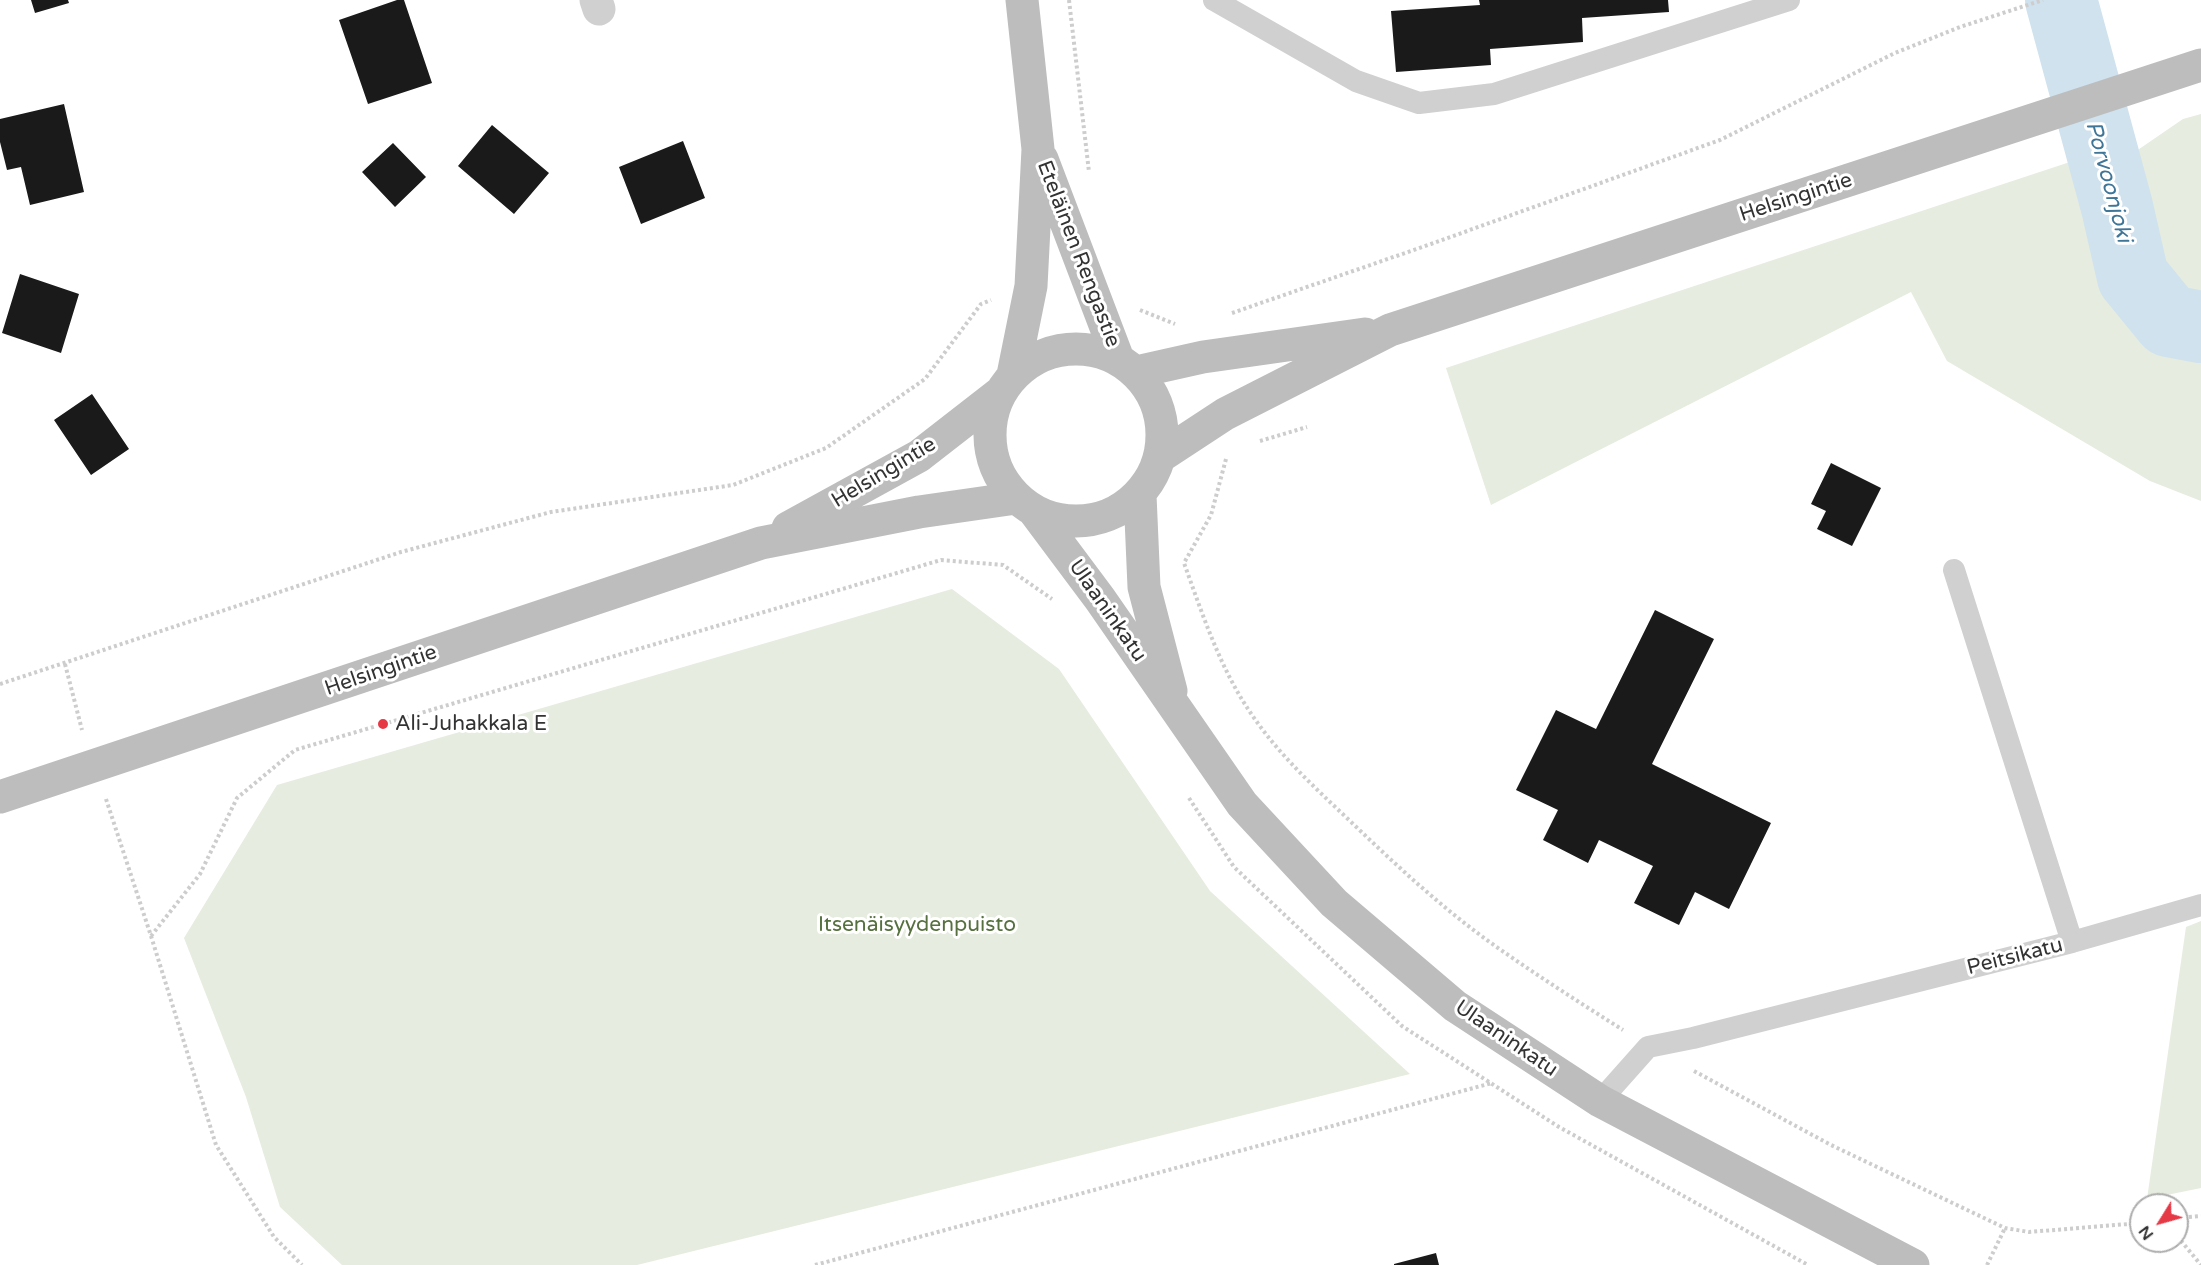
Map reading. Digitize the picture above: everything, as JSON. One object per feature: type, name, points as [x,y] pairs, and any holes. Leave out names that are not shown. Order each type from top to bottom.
[{"type":"main road","name":"Eteläinen Rengastie","points":[[1007,384],[1031,286],[1038,149],[1022,0]]},
{"type":"main road","name":"Helsingintie","points":[[1161,456],[1225,414],[1390,330],[2201,65]]},
{"type":"main road","name":"Eteläinen Rengastie","points":[[1038,149],[1127,365]]},
{"type":"main road","name":"Helsingintie","points":[[1127,365],[1203,357],[1390,330]]},
{"type":"main road","points":[[1074,348],[1097,351],[1127,365],[1150,390],[1160,411],[1163,433],[1161,456],[1153,477],[1140,495],[1122,509],[1101,519],[1079,522],[1056,520],[1026,505],[1002,481],[993,460],[990,437],[992,415],[1007,384],[1031,361],[1052,352],[1074,348]]},
{"type":"main road","name":"Helsingintie","points":[[760,543],[920,456],[1007,384]]},
{"type":"main road","name":"Ulaaninkatu","points":[[1140,495],[1144,587],[1177,713]]},
{"type":"main road","name":"Helsingintie","points":[[0,797],[760,543],[919,512],[1026,505]]},
{"type":"main road","name":"Ulaaninkatu","points":[[1026,505],[1100,599],[1242,804],[1334,903],[1455,1006],[1600,1101],[1913,1265]]},
{"type":"lane","points":[[1214,0],[1356,81],[1419,104],[1494,94],[1789,0]]},
{"type":"lane","name":"Peitsikatu","points":[[1648,1047],[1704,1035],[2072,942],[1954,570]]},
{"type":"lane","points":[[2072,942],[2201,905]]},
{"type":"lane","points":[[1600,1101],[1648,1047]]},
{"type":"path","points":[[1069,0],[1090,180]]},
{"type":"path","points":[[1231,313],[1720,140],[1895,53],[1960,27],[2043,0]]},
{"type":"path","points":[[0,684],[412,549],[550,512],[733,485],[826,448],[925,379],[981,304],[1031,286]]},
{"type":"path","points":[[1133,303],[1140,311],[1186,328],[1203,357]]},
{"type":"path","points":[[1144,587],[1184,563],[1211,515],[1228,450],[1225,414]]},
{"type":"path","points":[[1251,444],[1307,427]]},
{"type":"path","points":[[151,936],[200,873],[237,798],[295,750],[941,560],[1003,566],[1064,608],[1100,599]]},
{"type":"path","points":[[1184,563],[1206,624],[1226,668],[1241,698],[1269,739],[1298,773],[1389,858],[1452,913],[1500,950],[1648,1047],[1831,1145],[2005,1228],[2029,1232],[2129,1223]]},
{"type":"path","points":[[65,664],[83,733]]},
{"type":"path","points":[[104,795],[216,1145],[274,1237],[302,1265]]},
{"type":"path","points":[[815,1265],[1492,1083]]},
{"type":"path","points":[[1987,1265],[2005,1228]]},
{"type":"path","points":[[2189,1250],[2201,1265]]},
{"type":"green space","points":[[2201,114],[2201,306],[2191,303],[2154,261],[2129,156],[2183,119]]},
{"type":"green space","points":[[2070,162],[2109,285],[2146,340],[2201,356],[2201,501],[2150,481],[1947,361],[1911,292],[1491,505],[1446,368]]},
{"type":"green space","name":"Itsenäisyydenpuisto","points":[[952,589],[1059,669],[1210,891],[1410,1074],[637,1265],[342,1265],[280,1207],[246,1097],[184,938],[277,785]]},
{"type":"green space","points":[[2201,921],[2201,1188],[2176,1193],[2148,1193],[2186,927]]},
{"type":"building","points":[[31,0],[68,0],[69,3],[35,13]]},
{"type":"building","points":[[397,0],[404,0],[432,83],[368,104],[339,20]]},
{"type":"building","points":[[1479,0],[1668,0],[1669,12],[1582,18],[1583,42],[1490,49],[1491,65],[1396,72],[1391,11],[1480,5]]},
{"type":"building","points":[[64,104],[84,192],[30,205],[21,167],[7,170],[0,142],[0,119]]},
{"type":"building","points":[[492,125],[549,173],[514,214],[458,166]]},
{"type":"building","points":[[683,141],[705,198],[641,224],[619,167]]},
{"type":"building","points":[[393,143],[426,177],[395,207],[362,172]]},
{"type":"building","points":[[20,274],[79,294],[61,353],[2,333]]},
{"type":"building","points":[[92,394],[129,449],[91,475],[54,420]]},
{"type":"building","points":[[1831,463],[1881,488],[1852,546],[1817,529],[1826,511],[1811,504]]},
{"type":"building","points":[[1655,610],[1714,639],[1652,764],[1771,823],[1729,909],[1695,892],[1679,925],[1634,903],[1653,866],[1599,840],[1588,863],[1543,840],[1558,810],[1516,790],[1556,710],[1596,729]]},
{"type":"building","points":[[1436,1253],[1439,1265],[1394,1265],[1394,1264]]},
{"type":"waterway","name":"Porvoonjoki","points":[[2061,0],[2117,207],[2133,277],[2169,321],[2201,327]]},
{"type":"place","name":"Ali-Juhakkala E","points":[[383,724]]}]
